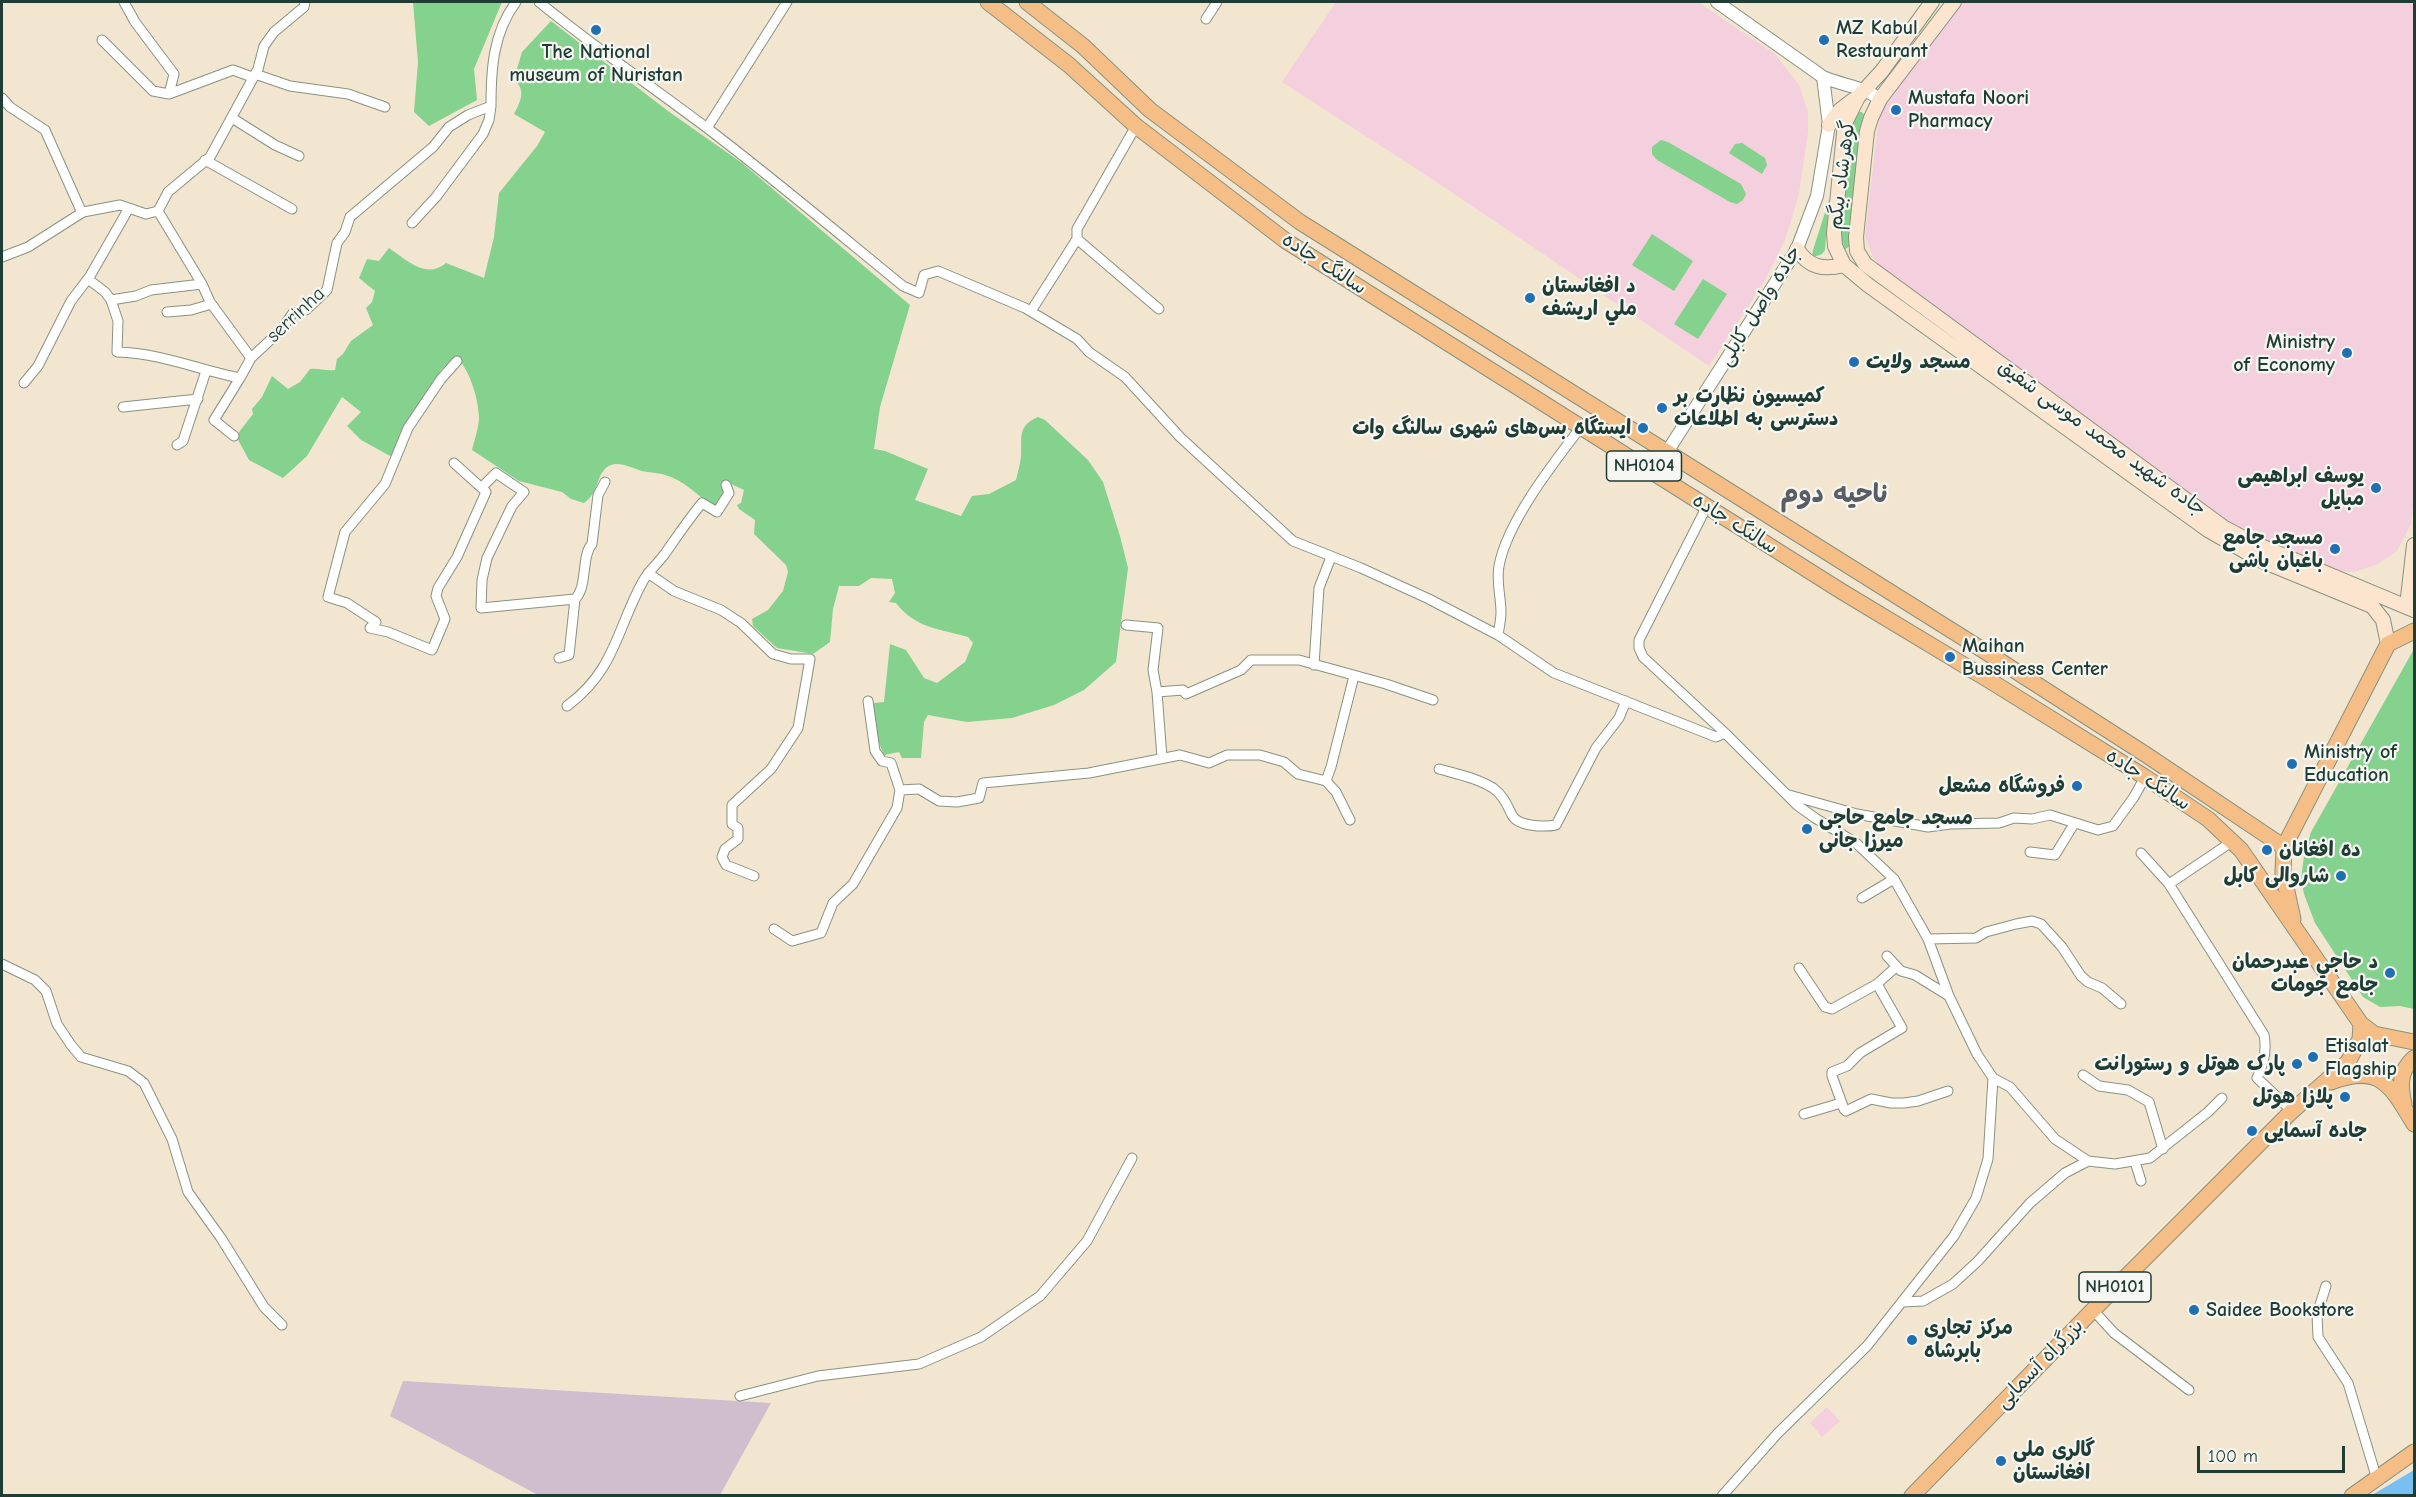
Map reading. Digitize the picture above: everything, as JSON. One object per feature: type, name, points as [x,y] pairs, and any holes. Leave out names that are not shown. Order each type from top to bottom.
[{"type":"highway","name":"سالنگ جاده","points":[[988,2],[1069,65],[1137,126],[1286,241],[1841,591],[2145,777],[2208,819],[2233,841],[2295,928]]},
{"type":"highway","name":"سالنگ جاده","points":[[1027,2],[1083,46],[1159,117],[1300,222],[2126,741],[2284,847]]},
{"type":"highway","points":[[1428,331],[1441,310]]},
{"type":"highway","points":[[2388,644],[2415,631]]},
{"type":"highway","name":"NH0104","points":[[2388,644],[2284,847],[2283,873],[2295,928],[2361,1024],[2374,1034],[2415,1042]]},
{"type":"highway","name":"NH0101","points":[[2324,1084],[2348,1062],[2360,1039],[2361,1024]]},
{"type":"highway","points":[[2411,1118],[2400,1088],[2401,1077],[2415,1058]]},
{"type":"highway","name":"NH0101","points":[[2324,1084],[2351,1075],[2369,1075],[2380,1078],[2411,1118]]},
{"type":"highway","name":"بزرگراه آسمایی","points":[[1912,1496],[2093,1310],[2292,1111],[2324,1084]]},
{"type":"highway","points":[[2352,1496],[2376,1476],[2415,1452]]},
{"type":"main road","name":"گوهرشاد بیگم","points":[[1844,265],[1839,256],[1834,233],[1844,132],[1851,108],[1932,2]]},
{"type":"main road","name":"گوهرشاد بیگم","points":[[1856,237],[1867,131],[1871,118],[1880,99],[1954,2]]},
{"type":"main road","points":[[1829,125],[1840,110],[1863,92]]},
{"type":"main road","name":"جاده شهید محمد موسی شفیق","points":[[1856,237],[1857,251],[1865,264],[2223,527],[2252,542],[2411,608]]},
{"type":"main road","points":[[1797,249],[1803,258],[1818,267],[1832,268],[1844,265]]},
{"type":"main road","name":"جاده شهید محمد موسی شفیق","points":[[1844,265],[1868,285],[2208,530],[2260,560],[2372,606],[2383,620],[2388,644]]},
{"type":"main road","points":[[2411,608],[2415,545]]},
{"type":"street","points":[[124,2],[135,22],[174,74],[169,94]]},
{"type":"street","points":[[2,257],[28,248],[82,213],[120,205],[146,214],[158,211],[168,192],[189,177],[210,157],[254,75],[264,46],[274,32],[304,7],[305,2]]},
{"type":"street","points":[[412,223],[436,197],[483,134],[489,120],[491,106],[492,62],[499,38],[516,2]]},
{"type":"street","points":[[539,2],[601,52],[707,128],[903,286],[919,293],[924,275],[938,272],[1031,311],[1077,239],[1077,229],[1137,126]]},
{"type":"street","points":[[707,128],[787,2]]},
{"type":"street","points":[[1206,19],[1217,2]]},
{"type":"street","points":[[1717,2],[1823,78],[1880,99]]},
{"type":"street","points":[[102,40],[153,91],[169,94],[233,70],[290,86],[348,94],[384,107]]},
{"type":"street","name":"جاده واصل کابلی","points":[[1667,452],[1797,249],[1816,196],[1829,125],[1823,78]]},
{"type":"street","points":[[2,98],[10,107],[45,130],[82,213]]},
{"type":"street","name":"serrinha","points":[[158,211],[202,284],[210,302],[251,358],[281,330],[293,313],[306,310],[327,290],[337,243],[345,232],[350,217],[434,147],[449,127],[468,115],[491,106]]},
{"type":"street","points":[[232,118],[275,145],[299,156]]},
{"type":"street","points":[[205,160],[292,209]]},
{"type":"street","points":[[24,383],[38,366],[71,301],[88,279],[129,208]]},
{"type":"street","points":[[1077,239],[1159,309]]},
{"type":"street","points":[[88,279],[105,292],[111,300],[118,321],[117,352],[154,354],[206,371],[240,378]]},
{"type":"street","points":[[111,300],[136,296],[151,290],[202,284]]},
{"type":"street","points":[[167,312],[191,310],[208,305],[210,302]]},
{"type":"street","points":[[1025,308],[1077,339],[1089,352],[1125,377],[1180,437],[1293,541],[1429,598],[1498,635],[1554,673],[1716,737],[1725,733]]},
{"type":"street","points":[[234,436],[214,420],[251,358]]},
{"type":"street","points":[[457,361],[441,379],[408,428],[385,484],[345,532],[328,597],[347,603],[376,622],[370,628],[388,632],[432,650],[445,619],[436,596],[438,588],[458,557],[486,492]]},
{"type":"street","points":[[177,445],[183,441],[206,371]]},
{"type":"street","points":[[123,406],[198,399]]},
{"type":"street","points":[[1498,635],[1501,612],[1498,590],[1499,566],[1510,534],[1537,486],[1581,427]]},
{"type":"street","points":[[454,463],[486,492]]},
{"type":"street","points":[[486,492],[482,487],[496,473],[524,492],[510,510],[487,558],[480,593],[481,608],[579,596],[585,573],[587,549],[592,544],[598,495],[604,482]]},
{"type":"street","points":[[567,706],[584,694],[603,671],[648,573],[702,502],[717,512],[729,494],[726,485]]},
{"type":"street","points":[[1707,506],[1639,640],[1639,648],[1643,657],[1725,733],[1787,795],[1815,818],[1856,843],[1894,879],[1928,939],[1949,996],[1977,1054],[1993,1078],[2010,1086],[2055,1138],[2088,1161],[2115,1164],[2150,1158],[2222,1098]]},
{"type":"street","points":[[1314,665],[1319,588],[1331,557]]},
{"type":"street","points":[[648,573],[674,591],[721,610],[741,623],[773,654],[791,659],[810,659],[798,728],[771,769],[732,805],[732,824],[738,828],[738,839],[725,849],[722,857],[726,865],[754,876]]},
{"type":"street","points":[[559,657],[568,655],[575,598]]},
{"type":"street","points":[[1126,625],[1158,628],[1153,670],[1162,758]]},
{"type":"street","points":[[1157,692],[1183,690],[1186,694],[1241,670],[1251,660],[1299,660],[1433,700]]},
{"type":"street","points":[[1326,781],[1354,676]]},
{"type":"street","points":[[774,929],[792,941],[821,933],[833,903],[853,884],[897,808],[900,790],[891,763],[882,761],[875,751],[868,701]]},
{"type":"street","points":[[1439,769],[1474,779],[1493,788],[1504,798],[1518,822],[1556,825],[1596,748],[1619,718],[1626,701]]},
{"type":"street","points":[[900,790],[919,789],[939,801],[957,802],[979,798],[983,783],[1089,773],[1180,755],[1209,763],[1227,755],[1260,755],[1284,762],[1298,774],[1326,781],[1336,792],[1350,820]]},
{"type":"street","points":[[1787,795],[1857,814],[1928,827],[1999,823],[2014,818],[2032,819],[2050,815],[2098,830],[2109,828],[2134,797],[2145,777]]},
{"type":"street","points":[[2030,852],[2055,855],[2074,824]]},
{"type":"street","points":[[2169,884],[2233,841]]},
{"type":"street","points":[[2141,854],[2169,884],[2264,1035],[2266,1046],[2264,1064],[2257,1078],[2292,1111]]},
{"type":"street","points":[[1862,898],[1894,879]]},
{"type":"street","points":[[1928,939],[1976,938],[1986,932],[2016,924],[2032,921],[2041,924],[2062,947],[2080,976],[2102,988],[2121,1004]]},
{"type":"street","points":[[1887,956],[1901,971],[1915,975],[1949,996]]},
{"type":"street","points":[[2,964],[35,980],[46,991],[57,1024],[81,1057],[128,1071],[144,1083],[172,1139],[188,1192],[221,1238],[264,1307],[282,1325]]},
{"type":"street","points":[[1799,968],[1828,1009],[1832,1010],[1877,984],[1896,967]]},
{"type":"street","points":[[1877,984],[1902,1028],[1860,1053],[1846,1066],[1832,1072],[1841,1103],[1846,1111],[1871,1099],[1904,1103],[1948,1091]]},
{"type":"street","points":[[2083,1075],[2099,1086],[2128,1090],[2149,1102],[2163,1149]]},
{"type":"street","points":[[1722,1496],[1778,1433],[1867,1346],[1954,1236],[1983,1182],[1988,1159],[1993,1078]]},
{"type":"street","points":[[1804,1113],[1841,1103]]},
{"type":"street","points":[[740,1396],[818,1376],[919,1364],[981,1337],[1040,1296],[1087,1241],[1132,1158]]},
{"type":"street","points":[[1903,1302],[1923,1301],[1953,1284],[2030,1203],[2065,1173],[2088,1161]]},
{"type":"street","points":[[2135,1162],[2141,1180]]},
{"type":"street","points":[[2326,1286],[2317,1314],[2318,1337],[2348,1383],[2376,1476]]},
{"type":"street","points":[[2093,1310],[2114,1333],[2189,1390]]},
{"type":"shaded area","points":[[1336,2],[1698,2],[1775,54],[1799,85],[1808,112],[1808,132],[1799,194],[1785,240],[1764,282],[1709,366],[1432,179],[1282,82]]},
{"type":"shaded area","points":[[1961,2],[2414,2],[2414,495],[2411,524],[2397,551],[2376,565],[2354,572],[2335,571],[2234,527],[1886,274],[1873,257],[1865,236],[1878,124],[1882,109]]},
{"type":"shaded area","points":[[403,1381],[771,1403],[720,1495],[538,1495],[390,1416]]},
{"type":"shaded area","points":[[1827,1407],[1840,1421],[1822,1437],[1810,1423]]},
{"type":"green space","points":[[413,2],[502,2],[474,69],[477,100],[429,126],[414,112],[418,62]]},
{"type":"green space","points":[[551,21],[668,111],[742,163],[910,305],[880,407],[874,449],[885,451],[928,469],[915,500],[961,516],[972,496],[989,494],[1016,480],[1021,457],[1022,433],[1031,420],[1038,417],[1045,420],[1088,460],[1103,482],[1128,568],[1116,662],[1084,690],[1054,705],[1012,718],[967,722],[928,715],[924,722],[921,758],[902,758],[899,752],[884,755],[875,729],[873,709],[874,703],[884,702],[890,644],[906,650],[924,678],[937,683],[965,662],[973,643],[968,637],[920,623],[911,618],[896,603],[889,602],[895,593],[892,579],[871,578],[859,586],[839,586],[833,609],[830,642],[813,654],[777,648],[753,626],[752,619],[768,610],[783,591],[788,572],[786,565],[754,534],[755,520],[739,509],[737,505],[741,503],[744,490],[729,483],[718,506],[711,506],[690,488],[672,477],[619,464],[606,468],[593,494],[584,503],[571,499],[562,492],[519,481],[472,450],[479,421],[477,401],[469,377],[456,356],[441,370],[431,389],[404,426],[392,457],[361,440],[347,426],[361,412],[342,397],[307,456],[283,478],[249,460],[236,436],[253,414],[252,409],[262,397],[272,376],[288,389],[300,382],[310,369],[335,370],[337,359],[351,341],[373,325],[366,308],[372,302],[375,291],[359,278],[367,259],[379,261],[389,248],[410,263],[424,269],[439,268],[446,263],[484,278],[494,237],[499,193],[537,146],[545,132],[514,114],[519,105],[521,91],[514,79],[522,52]]},
{"type":"green space","points":[[1858,112],[1864,115],[1849,247],[1845,249],[1840,234],[1850,128]]},
{"type":"green space","points":[[1661,140],[1741,184],[1746,194],[1743,200],[1737,204],[1730,202],[1657,160],[1652,154],[1652,147]]},
{"type":"green space","points":[[1742,143],[1765,158],[1767,165],[1762,174],[1729,153],[1735,144]]},
{"type":"green space","points":[[1829,200],[1825,250],[1814,257],[1812,256],[1813,250]]},
{"type":"green space","points":[[1652,234],[1693,261],[1674,291],[1632,265]]},
{"type":"green space","points":[[1703,279],[1727,294],[1698,339],[1674,324]]},
{"type":"green space","points":[[2414,649],[2414,1009],[2400,1006],[2380,1007],[2363,997],[2315,923],[2301,879],[2304,856],[2311,832]]},
{"type":"water","points":[[2414,1470],[2414,1495],[2372,1495]]},
{"type":"place","name":"The National museum of Nuristan","points":[[596,30]]},
{"type":"place","name":"MZ Kabul Restaurant","points":[[1824,40]]},
{"type":"place","name":"Mustafa Noori Pharmacy","points":[[1896,110]]},
{"type":"place","name":"د افغانستان ملي اریشف","points":[[1530,298]]},
{"type":"place","name":"Ministry of Economy","points":[[2347,353]]},
{"type":"place","name":"مسجد ولایت","points":[[1854,362]]},
{"type":"place","name":"کمیسیون نظارت بر دسترسی به اطلاعات","points":[[1662,408]]},
{"type":"place","name":"ایستگاه بس‌های شهری سالنگ وات","points":[[1643,428]]},
{"type":"place","name":"یوسف ابراهیمی مبایل","points":[[2376,488]]},
{"type":"place","name":"مسجد جامع باغبان باشی","points":[[2335,549]]},
{"type":"place","name":"Maihan Bussiness Center","points":[[1950,657]]},
{"type":"place","name":"Ministry of Education","points":[[2292,764]]},
{"type":"place","name":"فروشگاه مشعل","points":[[2077,786]]},
{"type":"place","name":"مسجد جامع حاجی میرزا جانی","points":[[1807,829]]},
{"type":"place","name":"ده افغانان","points":[[2267,850]]},
{"type":"place","name":"شاروالی کابل","points":[[2341,876]]},
{"type":"place","name":"د حاجي عبدرحمان جامع جومات","points":[[2390,973]]},
{"type":"place","name":"Etisalat Flagship","points":[[2313,1057]]},
{"type":"place","name":"پارک هوتل و رستورانت","points":[[2297,1064]]},
{"type":"place","name":"پلازا هوتل","points":[[2345,1097]]},
{"type":"place","name":"جاده آسمایی","points":[[2252,1131]]},
{"type":"place","name":"Saidee Bookstore","points":[[2194,1310]]},
{"type":"place","name":"مرکز تجاری بابرشاه","points":[[1912,1340]]},
{"type":"place","name":"گالری ملی افغانستان","points":[[2001,1461]]},
{"type":"district","name":"ناحیه دوم","points":[[1834,495]]}]
